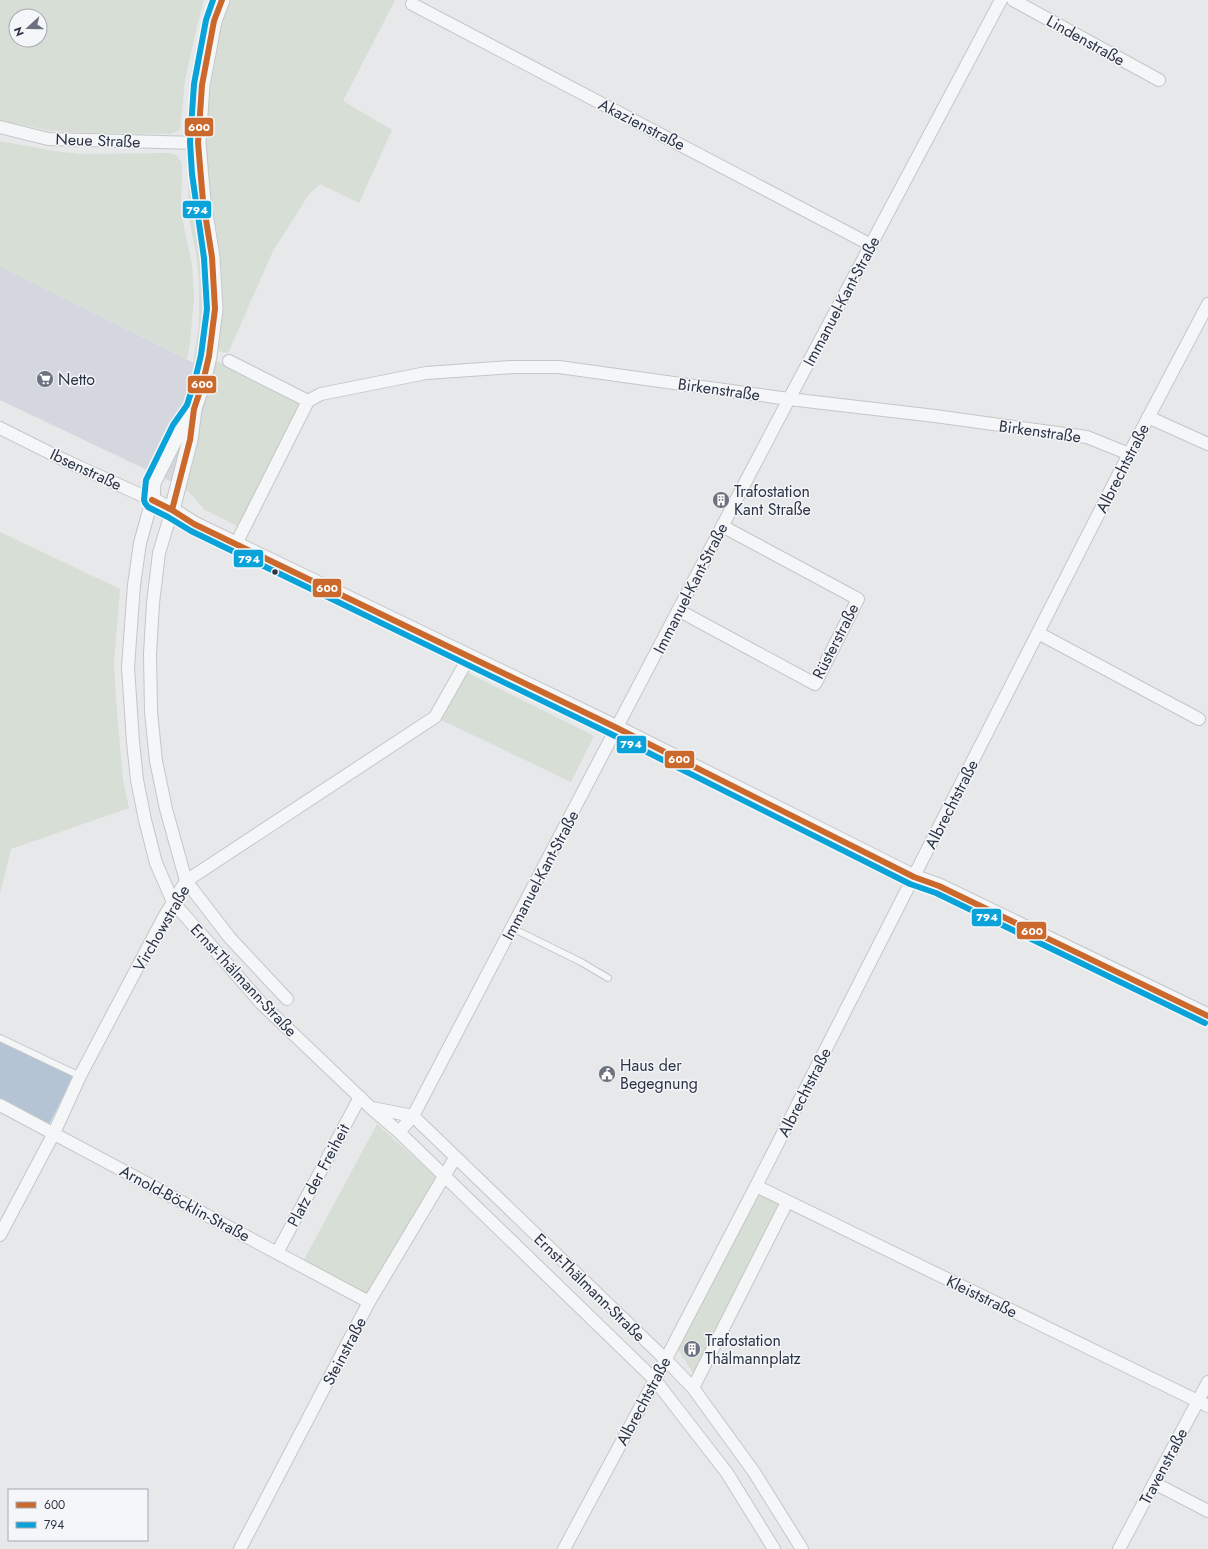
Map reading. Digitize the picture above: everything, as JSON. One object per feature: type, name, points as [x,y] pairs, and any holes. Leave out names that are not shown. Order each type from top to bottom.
[{"type":"street","points":[[172,510],[190,440],[194,409],[209,356],[215,309],[212,257],[203,201],[198,143],[202,85],[214,21],[222,0]]},
{"type":"street","name":"Immanuel-Kant-Straße","points":[[399,1132],[414,1116],[722,526],[1001,0]]},
{"type":"street","name":"Lindenstraße","points":[[1013,0],[1159,80]]},
{"type":"street","name":"Akazienstraße","points":[[412,4],[871,245]]},
{"type":"street","name":"Neue Straße","points":[[0,127],[48,139],[198,143]]},
{"type":"street","name":"Albrechtstraße","points":[[564,1549],[655,1380],[756,1186],[1129,454],[1208,304]]},
{"type":"street","points":[[229,361],[308,401],[236,544]]},
{"type":"street","name":"Birkenstraße","points":[[308,401],[321,394],[426,372],[512,367],[559,367],[789,399],[935,416],[1087,437],[1129,454]]},
{"type":"street","points":[[152,500],[153,483],[180,429],[194,409]]},
{"type":"street","points":[[1148,417],[1208,444]]},
{"type":"street","name":"Ibsenstraße","points":[[0,428],[64,460],[152,500],[172,510],[194,524],[617,728],[914,876],[939,886],[1208,1016]]},
{"type":"street","name":"Ernst-Thälmann-Straße","points":[[152,500],[140,543],[134,584],[128,667],[137,780],[156,863],[172,902],[262,1004],[444,1175],[655,1380],[726,1473],[774,1549]]},
{"type":"street","name":"Ernst-Thälmann-Straße","points":[[172,510],[159,553],[153,603],[150,654],[151,712],[156,761],[166,809],[186,881],[230,938],[287,999]]},
{"type":"street","name":"Rüsterstraße","points":[[678,610],[815,684],[858,600],[722,526]]},
{"type":"street","points":[[1038,633],[1199,719]]},
{"type":"street","name":"Virchowstraße","points":[[0,1235],[54,1133],[80,1076],[172,902],[186,881],[435,717],[469,657]]},
{"type":"street","name":"Platz der Freiheit","points":[[277,1253],[360,1097]]},
{"type":"street","name":"Arnold-Böcklin-Straße","points":[[0,1105],[369,1302]]},
{"type":"street","points":[[371,1108],[414,1116]]},
{"type":"street","name":"Ernst-Thälmann-Straße","points":[[414,1116],[455,1158],[665,1359],[693,1388],[754,1472],[802,1549]]},
{"type":"street","name":"Steinstraße","points":[[240,1549],[369,1302],[455,1158]]},
{"type":"street","name":"Kleiststraße","points":[[756,1186],[1203,1403]]},
{"type":"street","points":[[693,1388],[787,1202]]},
{"type":"street","name":"Travenstraße","points":[[1119,1549],[1154,1483],[1203,1403],[1208,1382]]},
{"type":"street","points":[[1154,1483],[1208,1511]]},
{"type":"lane","points":[[512,928],[581,962],[608,978]]},
{"type":"lane","points":[[0,1038],[80,1076]]},
{"type":"shaded area","points":[[0,0],[204,0],[185,80],[180,130],[171,134],[50,131],[0,120]]},
{"type":"shaded area","points":[[230,0],[395,0],[343,101],[392,130],[359,203],[320,184],[309,194],[273,251],[228,353],[218,351],[222,279],[219,245],[209,184],[206,152],[206,130],[209,86],[213,63],[217,42]]},
{"type":"shaded area","points":[[0,141],[54,151],[80,154],[170,153],[176,155],[182,163],[181,213],[192,265],[194,297],[187,359],[0,266]]},
{"type":"shaded area","points":[[189,156],[192,162],[202,235],[207,290],[206,330],[200,365],[193,362],[199,325],[199,279],[196,253],[188,215]]},
{"type":"shaded area","points":[[0,266],[214,373],[185,488],[0,400]]},
{"type":"shaded area","points":[[216,361],[297,400],[300,404],[300,412],[237,526],[205,510],[185,488]]},
{"type":"shaded area","points":[[0,532],[120,589],[114,662],[123,779],[129,808],[11,849],[0,894]]},
{"type":"shaded area","points":[[462,670],[594,736],[571,782],[435,717]]},
{"type":"shaded area","points":[[377,1124],[436,1177],[368,1295],[304,1260]]},
{"type":"shaded area","points":[[756,1188],[785,1202],[695,1376],[676,1346]]},
{"type":"water","points":[[0,1038],[74,1074],[47,1129],[0,1105]]},
{"type":"transit line","name":"794","points":[[213,0],[206,20],[194,84],[190,142],[192,174],[204,258],[207,309],[201,355],[187,405],[173,425],[146,480],[144,500],[148,507],[191,531],[613,735],[910,884],[936,893],[1205,1023]]},
{"type":"transit line","name":"600","points":[[172,510],[190,440],[194,409],[203,382],[209,356],[215,309],[212,257],[203,201],[198,143],[202,85],[214,21],[222,0]]},
{"type":"transit line","name":"600","points":[[152,500],[172,510],[194,524],[617,728],[914,877],[939,886],[1208,1016]]},
{"type":"place","name":"Netto","points":[[45,379]]},
{"type":"place","name":"Trafostation Kant Straße","points":[[721,500]]},
{"type":"place","name":"Haus der Begegnung","points":[[607,1074]]},
{"type":"place","name":"Trafostation Thälmannplatz","points":[[692,1349]]}]
